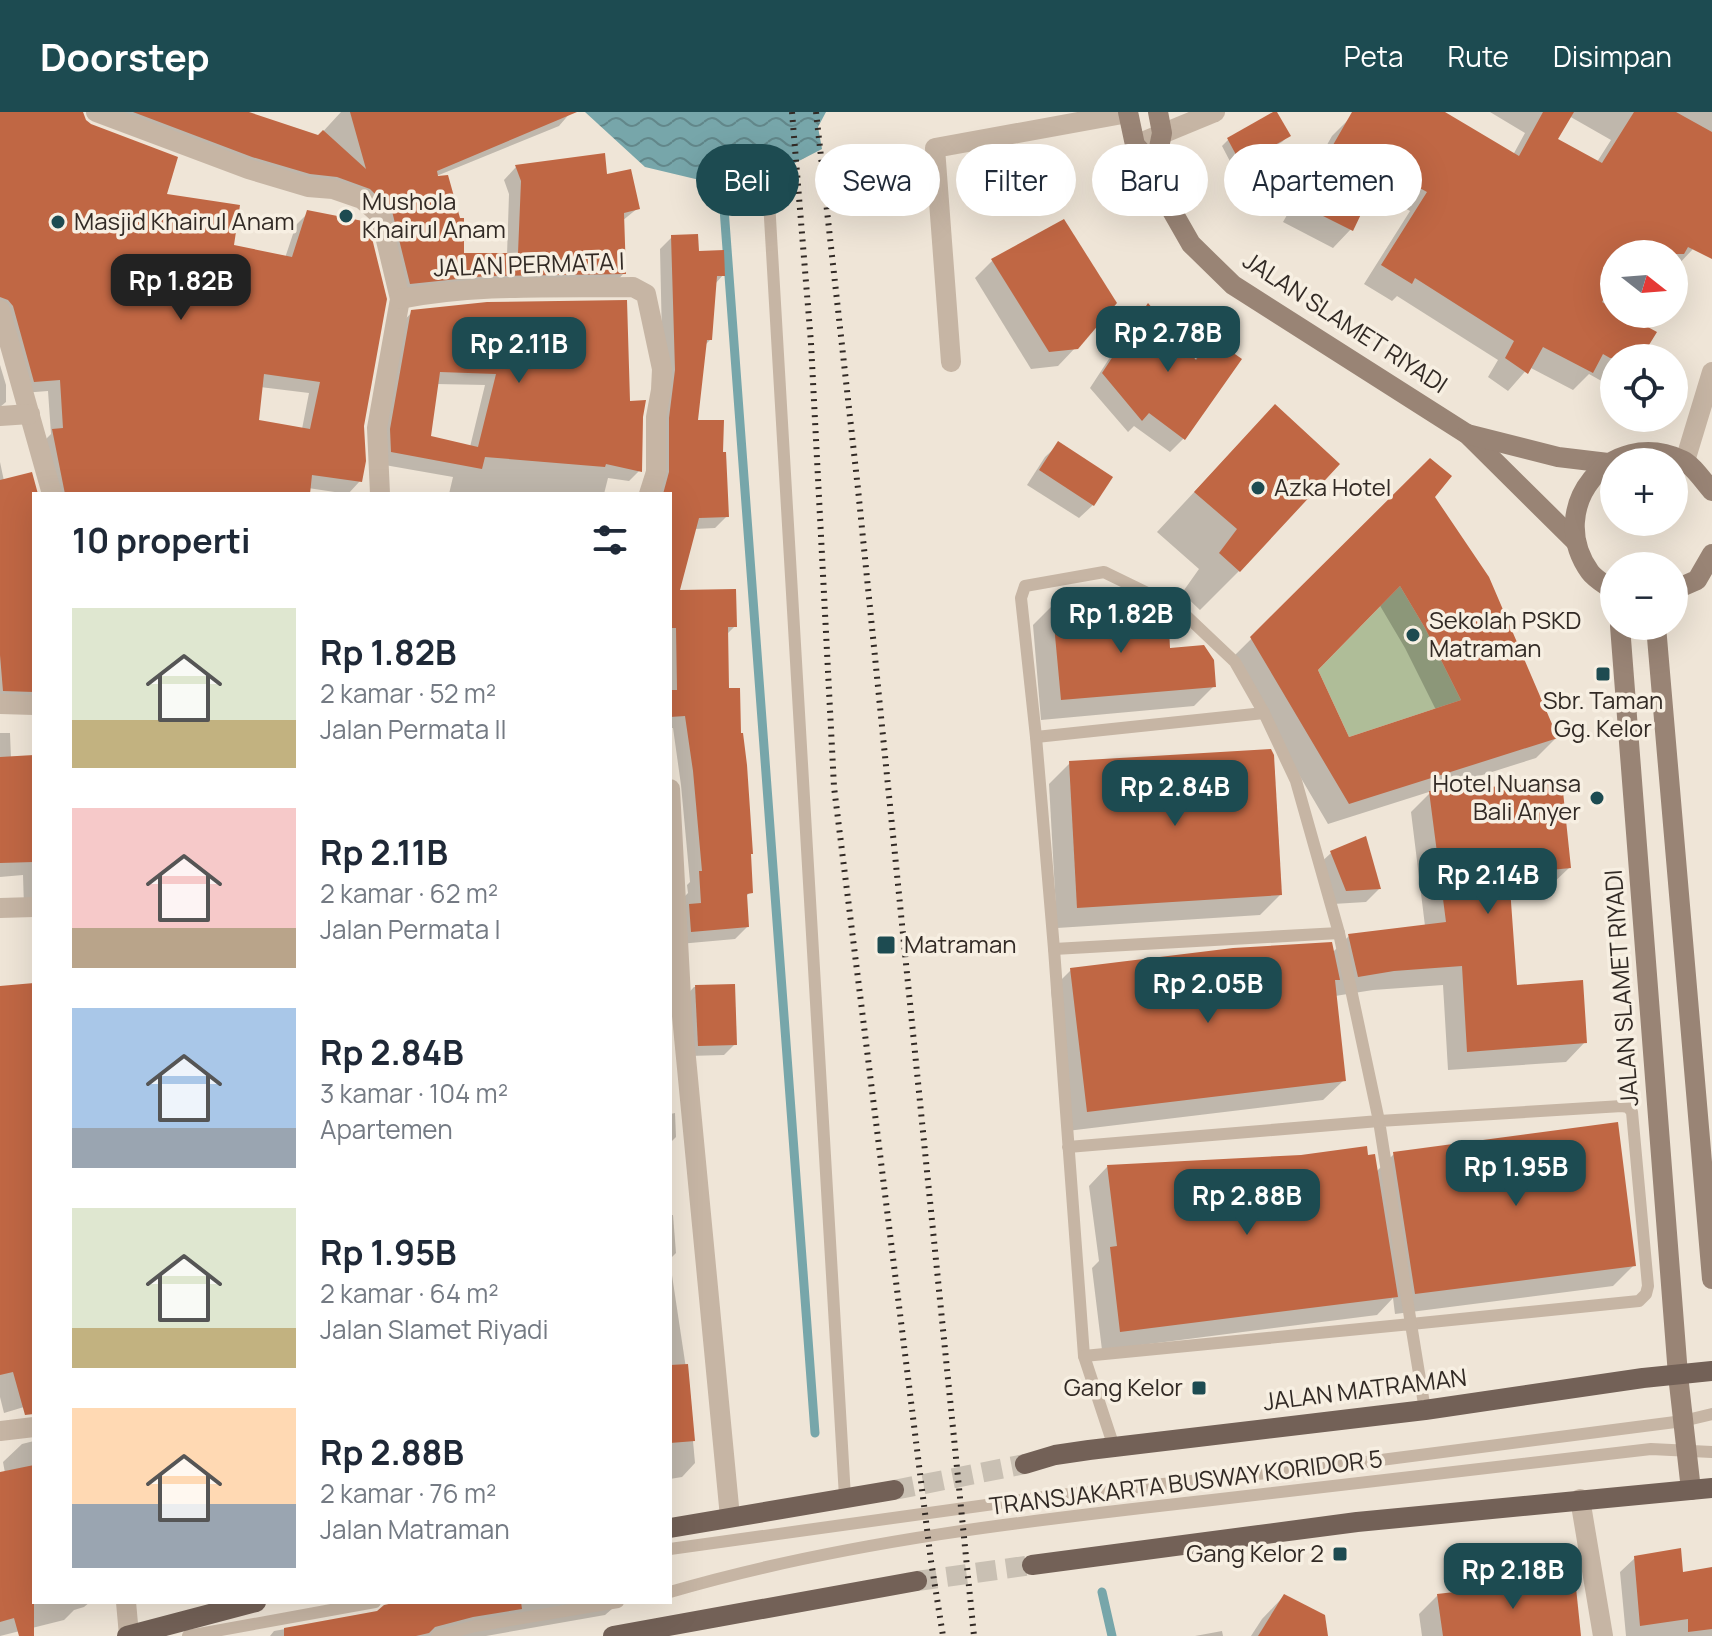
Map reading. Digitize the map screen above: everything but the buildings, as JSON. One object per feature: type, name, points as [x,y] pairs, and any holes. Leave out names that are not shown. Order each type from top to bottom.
[{"type":"main road","name":"JALAN MATRAMAN","points":[[1025,1464],[1089,1450],[1425,1410],[1712,1371]]},
{"type":"main road","points":[[1032,1565],[1357,1522],[1702,1489]]},
{"type":"main road","points":[[672,1528],[894,1490]]},
{"type":"main road","points":[[613,1636],[917,1581]]},
{"type":"main road","points":[[128,1636],[248,1604]]},
{"type":"street","points":[[96,112],[248,169],[362,199],[380,215],[400,299],[377,428],[380,492]]},
{"type":"street","points":[[951,362],[935,148],[1128,112]]},
{"type":"street","name":"JALAN SLAMET RIYADI","points":[[1128,112],[1135,144]]},
{"type":"street","points":[[1158,112],[1162,133],[1160,144]]},
{"type":"street","points":[[1137,144],[1215,112]]},
{"type":"street","name":"JALAN SLAMET RIYADI","points":[[1175,216],[1191,244],[1233,285],[1467,434],[1576,542],[1590,573],[1600,580]]},
{"type":"street","name":"JALAN PERMATA I","points":[[400,299],[441,291],[489,288],[641,289],[646,294],[662,369],[656,417],[656,472],[650,492]]},
{"type":"street","points":[[0,310],[51,492]]},
{"type":"street","points":[[1688,451],[1712,372]]},
{"type":"street","points":[[0,416],[30,414]]},
{"type":"street","name":"JALAN SLAMET RIYADI","points":[[1467,434],[1558,457],[1600,462]]},
{"type":"street","points":[[1688,464],[1712,491]]},
{"type":"street","points":[[1576,542],[1575,512],[1586,484],[1600,471]]},
{"type":"street","points":[[1688,584],[1697,580],[1712,554]]},
{"type":"street","name":"JALAN SLAMET RIYADI","points":[[1621,640],[1678,1375],[1687,1451],[1702,1489]]},
{"type":"street","points":[[1657,640],[1712,1279]]},
{"type":"street","points":[[0,704],[32,705]]},
{"type":"street","points":[[672,856],[678,1058],[730,1517]]},
{"type":"street","points":[[0,908],[32,907]]},
{"type":"street","points":[[0,1431],[32,1427]]},
{"type":"street","points":[[1580,1499],[1603,1636]]},
{"type":"street","points":[[126,1604],[128,1636]]},
{"type":"lane","points":[[770,216],[845,1497]]},
{"type":"lane","points":[[1114,1447],[1084,1356],[1054,949],[1021,598],[1025,586],[1104,572],[1178,608],[1235,662],[1264,713],[1296,781],[1339,933],[1379,1121],[1425,1410]]},
{"type":"lane","points":[[1036,737],[1264,713]]},
{"type":"lane","points":[[1054,949],[1339,933]]},
{"type":"lane","points":[[1068,1147],[1379,1121],[1628,1107],[1632,1112],[1648,1286],[1646,1294],[1639,1301],[1084,1356]]},
{"type":"lane","name":"TRANSJAKARTA BUSWAY KORIDOR 5","points":[[672,1549],[1051,1496],[1350,1464],[1683,1421],[1712,1414]]},
{"type":"lane","name":"TRANSJAKARTA BUSWAY KORIDOR 5","points":[[672,1591],[870,1547],[1079,1515],[1651,1449],[1712,1452]]},
{"type":"lane","points":[[188,1636],[364,1604]]},
{"type":"lane","points":[[437,1636],[475,1626],[606,1604]]},
{"type":"green space","points":[[1400,586],[1461,700],[1349,737],[1318,670]]},
{"type":"water","points":[[585,112],[826,112],[818,127],[821,144],[815,144],[815,153],[799,161],[799,144],[696,144],[696,179],[645,167]]},
{"type":"waterway","points":[[725,216],[815,1433]]},
{"type":"waterway","points":[[1102,1592],[1112,1636]]},
{"type":"tunnel","points":[[894,1490],[1025,1464]]},
{"type":"tunnel","points":[[917,1581],[1032,1565]]},
{"type":"railway","points":[[792,112],[811,343],[834,787],[943,1636]]},
{"type":"railway","points":[[816,112],[858,489],[974,1636]]},
{"type":"place","name":"Mushola Khairul Anam","points":[[346,216]]},
{"type":"place","name":"Masjid Khairul Anam","points":[[58,222]]},
{"type":"place","name":"Azka Hotel","points":[[1258,488]]},
{"type":"place","name":"Sekolah PSKD Matraman","points":[[1413,635]]},
{"type":"place","name":"Sbr. Taman Gg. Kelor","points":[[1603,674]]},
{"type":"place","name":"Hotel Nuansa Bali Anyer","points":[[1597,798]]},
{"type":"place","name":"Matraman","points":[[886,945]]},
{"type":"place","name":"Gang Kelor","points":[[1199,1388]]},
{"type":"place","name":"Gang Kelor 2","points":[[1340,1554]]}]
